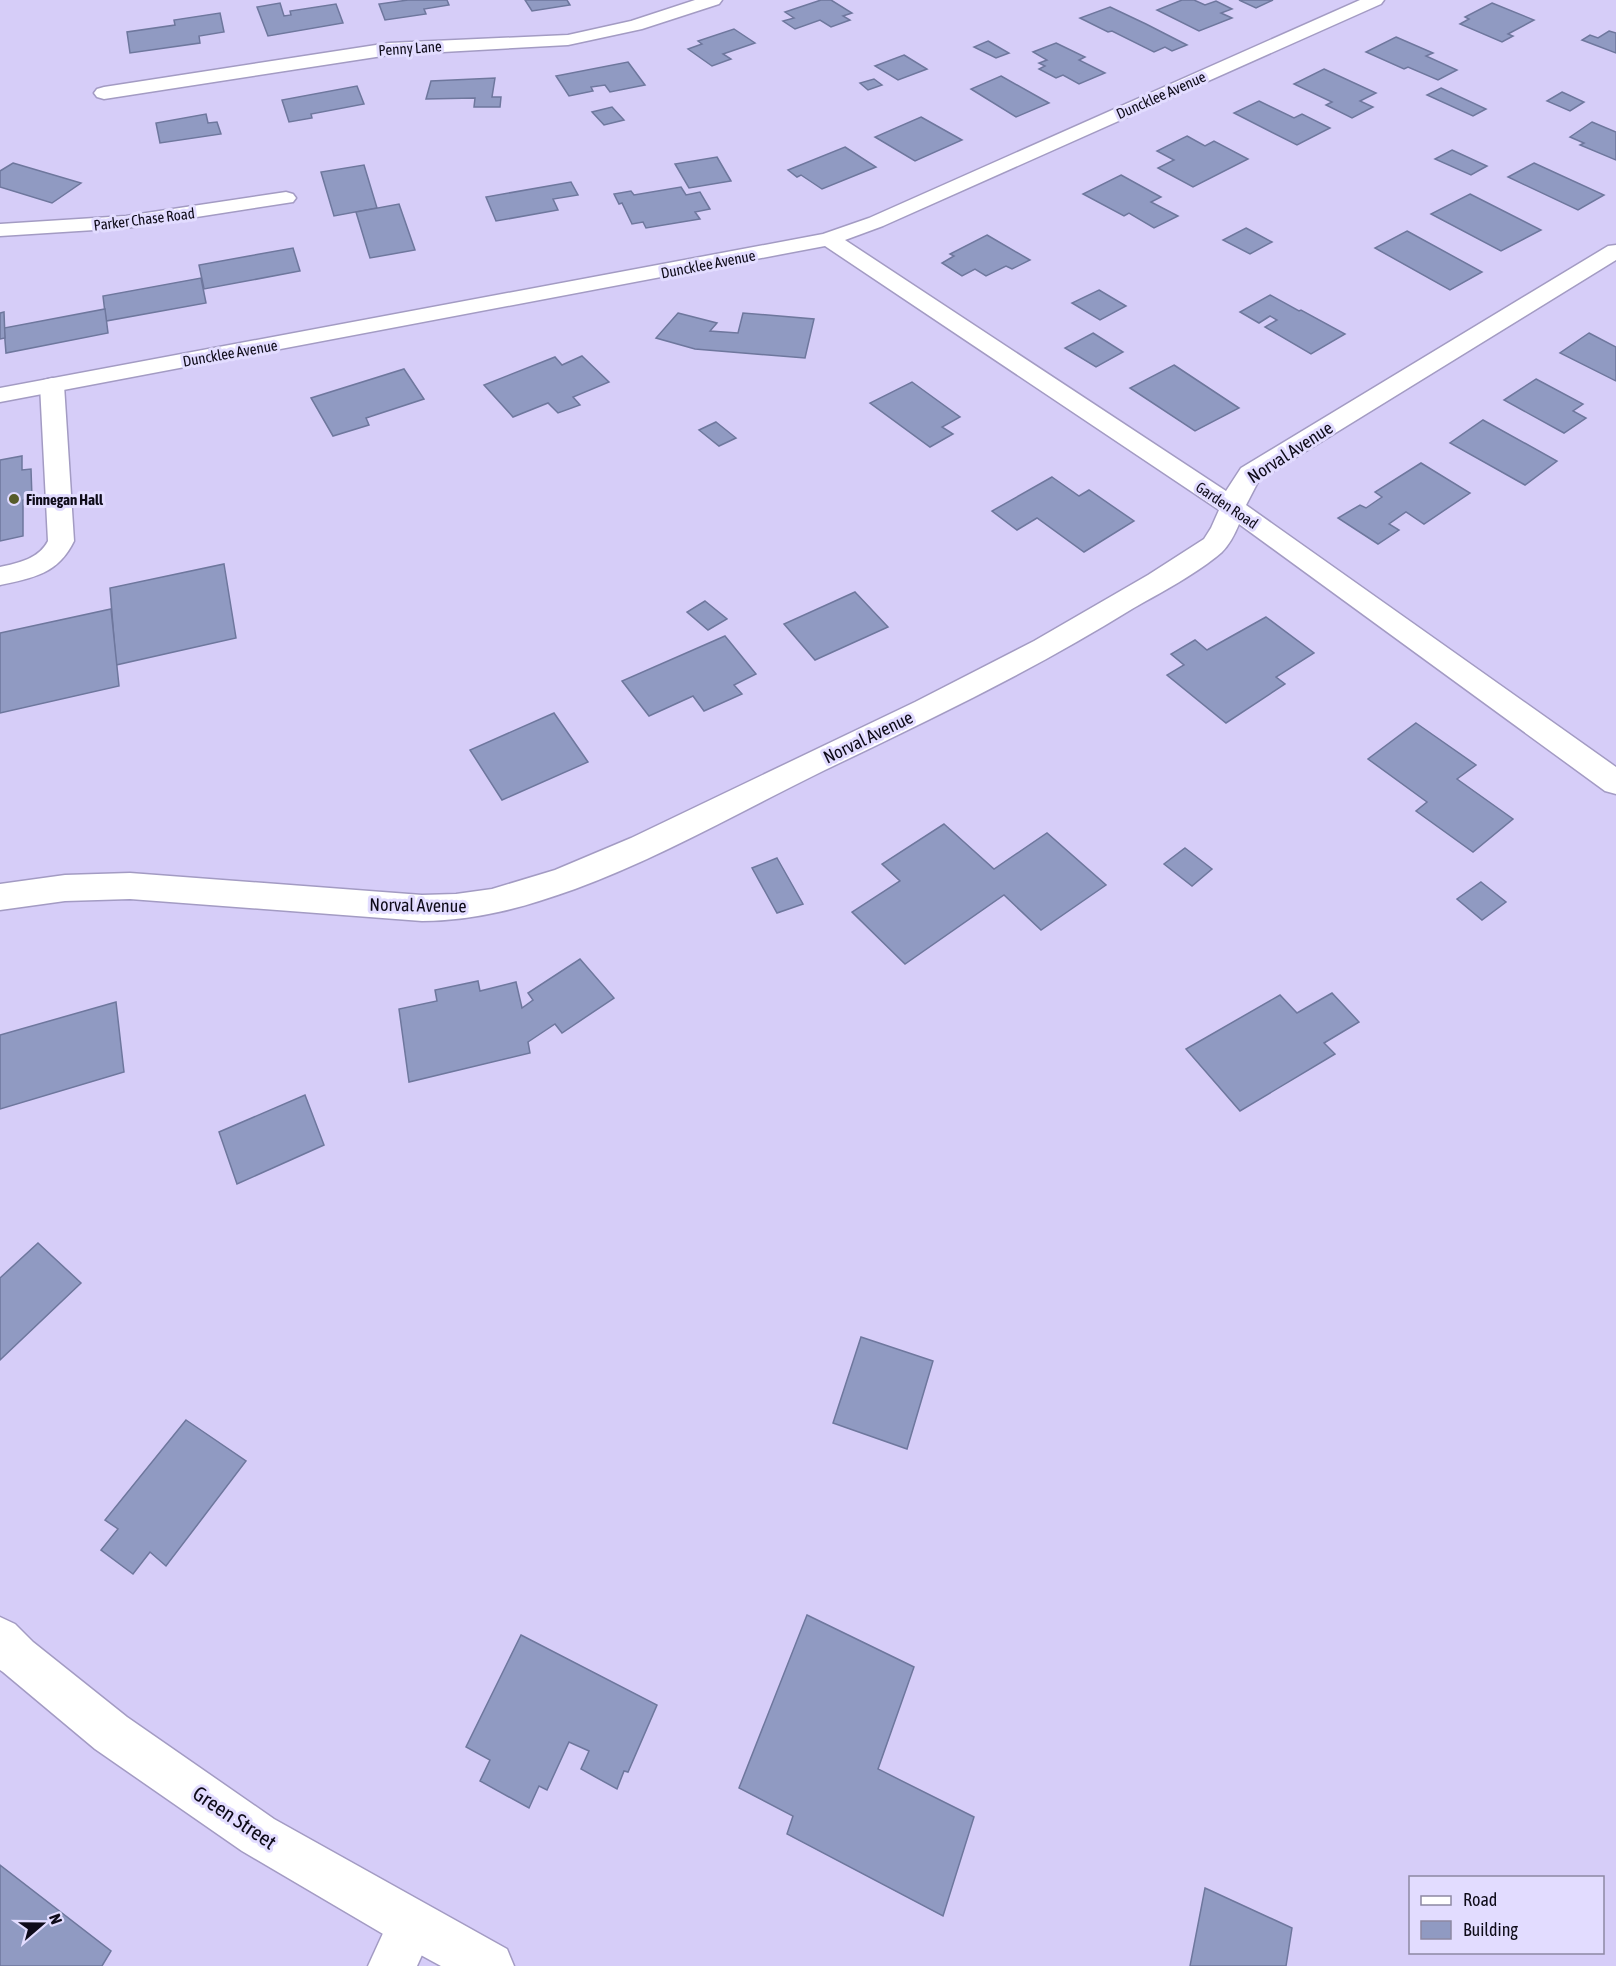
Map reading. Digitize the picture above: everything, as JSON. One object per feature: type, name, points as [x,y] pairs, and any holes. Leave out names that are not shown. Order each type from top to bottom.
[{"type":"street","name":"Penny Lane","points":[[104,93],[389,49],[511,45],[568,40],[636,25],[712,0]]},
{"type":"street","name":"Duncklee Avenue","points":[[0,395],[758,255],[829,239],[876,222],[1375,0]]},
{"type":"street","name":"Parker Chase Road","points":[[0,230],[126,222],[286,198]]},
{"type":"street","name":"Garden Road","points":[[829,239],[1232,507],[1616,783]]},
{"type":"street","name":"Norval Avenue","points":[[0,897],[59,889],[128,885],[431,908],[474,906],[513,897],[605,862],[947,699],[1037,653],[1116,607],[1213,545],[1223,533],[1241,484],[1250,474],[1616,251]]},
{"type":"street","points":[[0,576],[27,570],[43,563],[56,552],[62,541],[52,385]]},
{"type":"street","name":"Green Street","points":[[0,1639],[18,1657],[111,1733],[258,1835],[489,1966]]},
{"type":"street","points":[[392,1966],[412,1924]]},
{"type":"building","points":[[408,0],[447,0],[449,5],[424,9],[426,14],[385,20],[379,4]]},
{"type":"building","points":[[525,0],[567,0],[570,5],[532,11]]},
{"type":"building","points":[[821,0],[831,0],[852,13],[843,16],[850,20],[831,27],[820,20],[795,29],[783,21],[794,18],[785,12]]},
{"type":"building","points":[[1182,0],[1194,0],[1205,5],[1216,1],[1232,9],[1221,13],[1232,18],[1199,31],[1157,10]]},
{"type":"building","points":[[1239,0],[1273,0],[1256,8]]},
{"type":"building","points":[[280,3],[284,16],[291,15],[290,11],[336,4],[343,23],[268,36],[257,7]]},
{"type":"building","points":[[1492,3],[1534,20],[1508,34],[1513,36],[1502,42],[1460,24],[1469,19],[1465,17]]},
{"type":"building","points":[[1110,7],[1187,45],[1172,51],[1165,47],[1154,52],[1080,18]]},
{"type":"building","points":[[220,13],[224,32],[199,36],[200,43],[130,53],[127,32],[175,25],[174,20]]},
{"type":"building","points":[[734,29],[755,43],[723,54],[731,59],[712,66],[688,49],[702,44],[698,41]]},
{"type":"building","points":[[1609,31],[1616,33],[1616,53],[1582,40],[1590,35],[1598,38]]},
{"type":"building","points":[[1396,37],[1433,53],[1426,56],[1457,70],[1438,80],[1408,67],[1404,69],[1366,52]]},
{"type":"building","points":[[988,41],[1009,53],[996,58],[974,47]]},
{"type":"building","points":[[1056,43],[1085,57],[1079,60],[1105,73],[1079,84],[1063,75],[1056,78],[1039,69],[1045,66],[1039,63],[1047,60],[1033,52]]},
{"type":"building","points":[[904,55],[927,69],[898,80],[875,66]]},
{"type":"building","points":[[628,62],[645,85],[610,92],[605,85],[591,87],[593,91],[569,96],[556,76]]},
{"type":"building","points":[[1324,69],[1376,93],[1360,101],[1373,107],[1352,118],[1326,105],[1332,102],[1294,84]]},
{"type":"building","points":[[1001,76],[1049,103],[1016,117],[971,89]]},
{"type":"building","points":[[495,78],[492,97],[501,97],[500,107],[474,107],[475,98],[426,99],[431,81]]},
{"type":"building","points":[[874,79],[882,85],[868,90],[860,83]]},
{"type":"building","points":[[357,86],[364,104],[311,114],[312,118],[289,122],[282,100]]},
{"type":"building","points":[[1441,88],[1486,109],[1473,116],[1427,95]]},
{"type":"building","points":[[1562,92],[1584,102],[1570,111],[1547,101]]},
{"type":"building","points":[[1259,101],[1294,118],[1302,114],[1330,128],[1297,145],[1234,113]]},
{"type":"building","points":[[612,107],[624,120],[604,125],[592,112]]},
{"type":"building","points":[[206,114],[208,123],[217,122],[221,134],[160,143],[156,123]]},
{"type":"building","points":[[921,117],[962,140],[915,161],[875,137]]},
{"type":"building","points":[[1592,122],[1616,132],[1616,160],[1580,145],[1584,143],[1570,137]]},
{"type":"building","points":[[1187,136],[1205,146],[1214,141],[1248,159],[1193,187],[1158,168],[1174,160],[1157,151]]},
{"type":"building","points":[[845,147],[876,167],[822,189],[801,175],[797,177],[788,170]]},
{"type":"building","points":[[1452,150],[1487,166],[1471,175],[1435,159]]},
{"type":"building","points":[[717,157],[731,181],[689,188],[675,164]]},
{"type":"building","points":[[13,163],[81,183],[52,203],[0,187],[0,171]]},
{"type":"building","points":[[1534,163],[1604,195],[1578,210],[1508,177]]},
{"type":"building","points":[[364,165],[377,208],[334,216],[321,172]]},
{"type":"building","points":[[1121,175],[1161,197],[1151,202],[1178,216],[1154,228],[1129,213],[1124,216],[1083,194]]},
{"type":"building","points":[[571,182],[578,195],[553,199],[558,210],[496,221],[486,197]]},
{"type":"building","points":[[681,187],[686,195],[700,192],[710,209],[695,212],[700,219],[646,228],[643,222],[632,224],[622,203],[619,204],[614,194],[631,191],[634,195]]},
{"type":"building","points":[[1470,194],[1541,230],[1501,251],[1431,214]]},
{"type":"building","points":[[399,204],[415,250],[370,258],[356,212]]},
{"type":"building","points":[[1246,228],[1272,242],[1250,254],[1223,240]]},
{"type":"building","points":[[1407,231],[1482,272],[1450,290],[1375,248]]},
{"type":"building","points":[[987,235],[1030,260],[1012,269],[1006,266],[986,276],[975,269],[962,276],[942,263],[954,256],[950,254]]},
{"type":"building","points":[[293,248],[300,271],[204,289],[199,265]]},
{"type":"building","points":[[201,278],[206,303],[106,321],[103,296]]},
{"type":"building","points":[[1099,290],[1126,306],[1100,320],[1072,303]]},
{"type":"building","points":[[1270,295],[1345,334],[1311,354],[1265,327],[1277,320],[1270,316],[1259,323],[1240,312]]},
{"type":"building","points":[[105,309],[108,333],[6,353],[4,328]]},
{"type":"building","points":[[4,312],[5,338],[0,339],[0,313]]},
{"type":"building","points":[[678,313],[717,323],[710,331],[738,333],[743,313],[814,319],[805,358],[695,349],[656,338]]},
{"type":"building","points":[[1093,333],[1123,352],[1096,367],[1065,348]]},
{"type":"building","points":[[1589,333],[1616,347],[1616,381],[1560,353]]},
{"type":"building","points":[[582,356],[609,382],[573,397],[580,405],[558,413],[548,403],[513,417],[484,385],[555,357],[562,365]]},
{"type":"building","points":[[1174,365],[1239,408],[1195,431],[1130,388]]},
{"type":"building","points":[[404,369],[424,399],[366,418],[369,425],[333,436],[311,398]]},
{"type":"building","points":[[1536,379],[1583,404],[1573,411],[1586,418],[1564,433],[1504,400]]},
{"type":"building","points":[[912,382],[960,417],[942,427],[953,434],[930,447],[870,403]]},
{"type":"building","points":[[1483,420],[1557,461],[1525,485],[1450,443]]},
{"type":"building","points":[[716,422],[736,438],[719,446],[699,430]]},
{"type":"building","name":"Finnegan Hall","points":[[22,456],[22,470],[31,469],[32,498],[23,500],[23,536],[0,541],[0,460]]},
{"type":"building","points":[[1421,463],[1470,493],[1424,524],[1406,512],[1389,524],[1399,530],[1378,544],[1338,518],[1360,505],[1366,508],[1382,497],[1375,492]]},
{"type":"building","points":[[1052,477],[1079,496],[1089,490],[1134,521],[1084,552],[1037,518],[1017,530],[992,511]]},
{"type":"building","points":[[224,564],[236,638],[116,665],[110,588]]},
{"type":"building","points":[[855,592],[888,627],[815,660],[784,624]]},
{"type":"building","points":[[705,601],[727,619],[708,630],[687,612]]},
{"type":"building","points":[[111,609],[119,686],[0,713],[0,633]]},
{"type":"building","points":[[1266,617],[1314,653],[1276,677],[1285,684],[1226,723],[1167,675],[1184,665],[1171,654],[1195,640],[1207,650]]},
{"type":"building","points":[[725,636],[756,674],[734,685],[742,694],[704,711],[693,696],[649,716],[622,681]]},
{"type":"building","points":[[554,713],[588,762],[502,800],[470,750]]},
{"type":"building","points":[[1416,723],[1476,765],[1457,779],[1513,819],[1473,852],[1416,811],[1427,802],[1368,759]]},
{"type":"building","points":[[944,824],[994,869],[1047,833],[1106,885],[1041,930],[1004,895],[905,964],[852,912],[900,881],[882,864]]},
{"type":"building","points":[[1185,848],[1212,869],[1192,886],[1164,864]]},
{"type":"building","points":[[777,858],[803,904],[777,913],[752,868]]},
{"type":"building","points":[[1481,882],[1506,902],[1482,920],[1457,899]]},
{"type":"building","points":[[580,959],[614,998],[562,1033],[555,1024],[528,1042],[530,1053],[409,1082],[399,1009],[437,1001],[435,990],[478,981],[480,991],[516,982],[522,1008],[533,1000],[528,993]]},
{"type":"building","points":[[1332,993],[1359,1022],[1324,1043],[1335,1054],[1240,1111],[1186,1049],[1280,995],[1297,1013]]},
{"type":"building","points":[[116,1002],[124,1072],[0,1109],[0,1035]]},
{"type":"building","points":[[305,1095],[324,1145],[237,1184],[219,1132]]},
{"type":"building","points":[[38,1243],[81,1283],[0,1360],[0,1278]]},
{"type":"building","points":[[861,1337],[933,1361],[907,1449],[833,1423]]},
{"type":"building","points":[[186,1420],[246,1461],[166,1566],[150,1552],[133,1574],[101,1550],[118,1529],[105,1520]]},
{"type":"building","points":[[807,1615],[914,1667],[878,1769],[974,1817],[943,1916],[787,1834],[793,1816],[739,1788]]},
{"type":"building","points":[[521,1635],[657,1705],[628,1772],[624,1771],[617,1789],[581,1769],[589,1751],[569,1742],[547,1790],[539,1786],[529,1808],[480,1781],[490,1760],[466,1747]]},
{"type":"building","points":[[0,1865],[111,1951],[102,1966],[0,1966]]},
{"type":"building","points":[[1205,1888],[1292,1928],[1286,1966],[1190,1966]]},
{"type":"place","name":"Finnegan Hall","points":[[14,499]]}]
